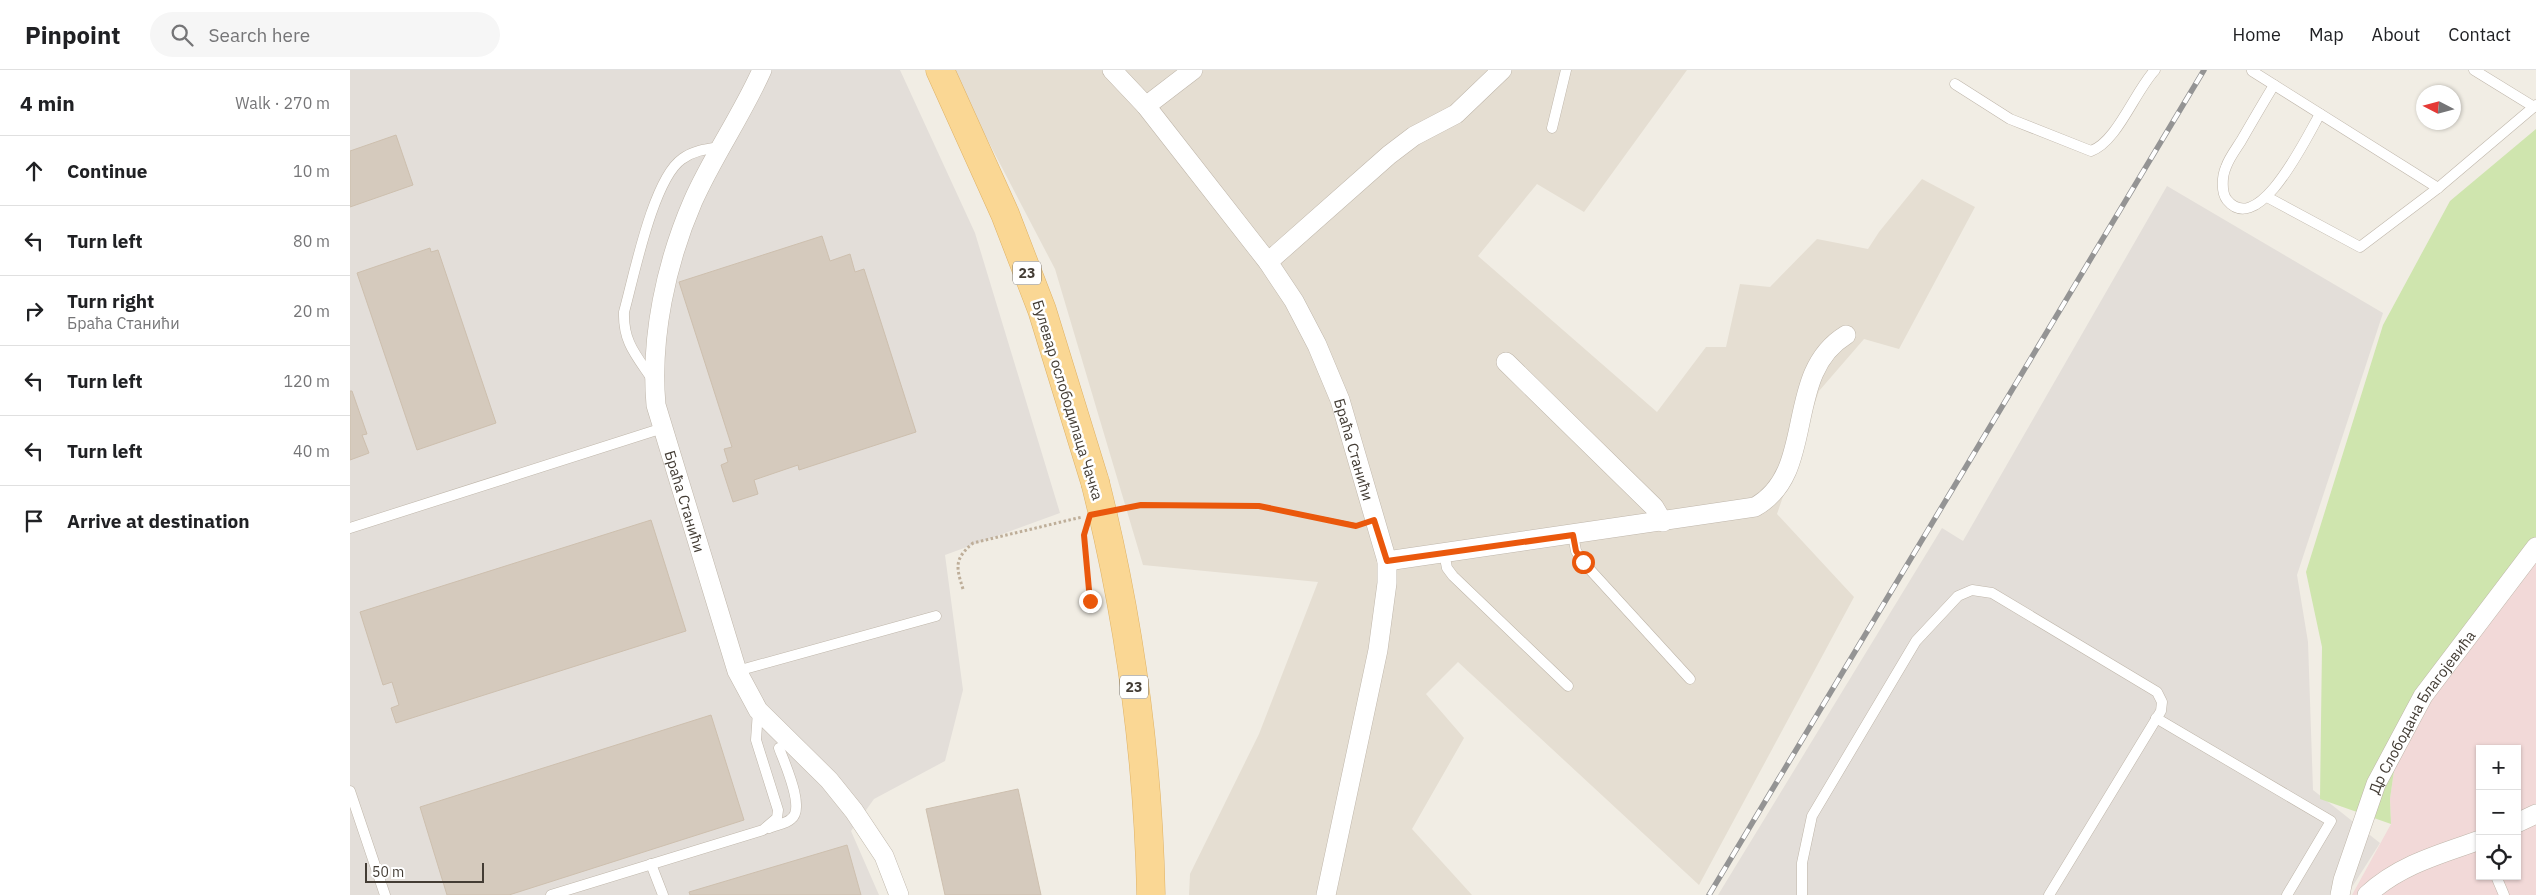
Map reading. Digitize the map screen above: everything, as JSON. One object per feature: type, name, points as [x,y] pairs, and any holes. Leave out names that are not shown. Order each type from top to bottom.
[{"type":"main road","name":"Булевар ослободилаца Чачка","points":[[940,70],[1005,214],[1039,302],[1068,388],[1095,482],[1117,577],[1133,674],[1143,759],[1151,895]]},
{"type":"street","name":"Браћа Станићи","points":[[762,70],[723,147],[693,200],[678,243],[665,292],[654,381],[656,405],[737,671],[758,710],[829,780],[854,811],[884,856],[899,895]]},
{"type":"street","name":"Браћа Станићи","points":[[1112,70],[1146,106],[1268,262],[1294,301],[1317,345],[1340,400],[1387,561],[1387,583],[1378,650],[1326,895]]},
{"type":"street","points":[[1146,106],[1193,70]]},
{"type":"street","points":[[1268,262],[1395,150],[1414,136],[1456,114],[1502,70]]},
{"type":"street","points":[[1387,561],[1745,510],[1755,507],[1774,494],[1780,486],[1792,454],[1802,407],[1812,374],[1829,347],[1846,334]]},
{"type":"street","points":[[1506,362],[1654,507],[1663,522]]},
{"type":"street","name":"Др Слободана Благојевића","points":[[2340,895],[2343,880],[2376,784],[2423,696],[2536,547]]},
{"type":"street","points":[[2521,821],[2536,814]]},
{"type":"street","points":[[2367,895],[2384,879],[2422,860],[2476,841]]},
{"type":"lane","points":[[1552,128],[1566,70]]},
{"type":"lane","points":[[1955,84],[2010,119],[2091,151],[2101,148],[2109,138],[2146,79],[2155,70]]},
{"type":"lane","points":[[2267,197],[2360,247],[2438,188],[2535,106],[2474,70]]},
{"type":"lane","points":[[2252,71],[2438,188]]},
{"type":"lane","points":[[2274,85],[2226,168],[2223,185],[2224,196],[2232,206],[2243,208],[2267,197],[2280,184],[2320,114]]},
{"type":"lane","points":[[654,381],[629,345],[624,330],[624,312],[658,195],[680,160],[695,151],[723,147]]},
{"type":"lane","points":[[350,528],[663,428]]},
{"type":"lane","points":[[1573,535],[1576,551],[1583,562],[1690,679]]},
{"type":"lane","points":[[1444,553],[1447,568],[1453,576],[1568,686]]},
{"type":"lane","points":[[1802,895],[1802,863],[1812,816],[1916,641],[1958,596],[1972,590],[1992,593],[2156,692],[2162,702],[2161,711],[2049,895]]},
{"type":"lane","points":[[737,671],[936,616]]},
{"type":"lane","points":[[758,710],[756,740],[778,810],[776,818],[763,830]]},
{"type":"lane","points":[[2156,718],[2331,821],[2286,895]]},
{"type":"lane","points":[[551,895],[763,830],[792,819],[797,812],[797,799],[779,748]]},
{"type":"lane","points":[[350,791],[385,895]]},
{"type":"lane","points":[[651,864],[664,895]]},
{"type":"lane","points":[[2498,880],[2504,895]]},
{"type":"path","points":[[1116,510],[1141,505],[1259,506],[1356,526],[1374,520]]},
{"type":"path","points":[[963,589],[957,571],[958,561],[963,551],[972,543],[1090,515]]},
{"type":"path","points":[[1085,529],[1090,601]]},
{"type":"shaded area","points":[[350,70],[900,70],[975,233],[1060,513],[945,555],[963,690],[945,761],[874,799],[851,831],[879,895],[350,895]]},
{"type":"shaded area","points":[[951,70],[1687,70],[1584,212],[1537,184],[1478,256],[1657,412],[1706,347],[1726,347],[1740,284],[1770,287],[1817,239],[1868,249],[1879,232],[1922,179],[1975,207],[1899,349],[1864,339],[1819,391],[1777,514],[1854,597],[1699,885],[1458,662],[1426,694],[1464,738],[1412,829],[1472,895],[1189,895],[1190,874],[1259,734],[1318,582],[1143,565],[1055,269]]},
{"type":"shaded area","points":[[2167,186],[2383,313],[2297,575],[2308,642],[2313,790],[2380,843],[2347,895],[1718,895],[1942,528],[1963,541]]},
{"type":"shaded area","points":[[2536,554],[2536,895],[2352,895],[2391,824],[2390,799],[2398,742]]},
{"type":"green space","points":[[2536,129],[2536,554],[2398,742],[2390,799],[2391,824],[2320,799],[2322,647],[2306,572],[2383,325],[2450,201]]},
{"type":"building","points":[[396,135],[413,185],[350,207],[350,151]]},
{"type":"building","points":[[822,236],[830,261],[850,254],[855,272],[864,269],[916,432],[799,470],[798,465],[754,480],[758,494],[733,502],[721,465],[728,462],[724,449],[732,447],[679,282]]},
{"type":"building","points":[[430,248],[431,252],[438,250],[496,423],[417,450],[357,273]]},
{"type":"building","points":[[350,391],[352,391],[367,434],[362,435],[369,453],[350,460]]},
{"type":"building","points":[[651,520],[686,631],[396,723],[391,708],[399,705],[392,682],[383,685],[360,612]]},
{"type":"building","points":[[711,715],[744,820],[509,895],[447,895],[420,807]]},
{"type":"building","points":[[1018,789],[1041,895],[945,895],[926,809]]},
{"type":"building","points":[[847,845],[861,895],[690,895],[689,892]]},
{"type":"railway","points":[[1709,895],[2204,70]]},
{"type":"route","points":[[1090,601],[1084,535],[1090,515],[1141,505],[1259,506],[1356,526],[1374,520],[1387,561],[1573,535],[1576,551],[1583,562]]}]
